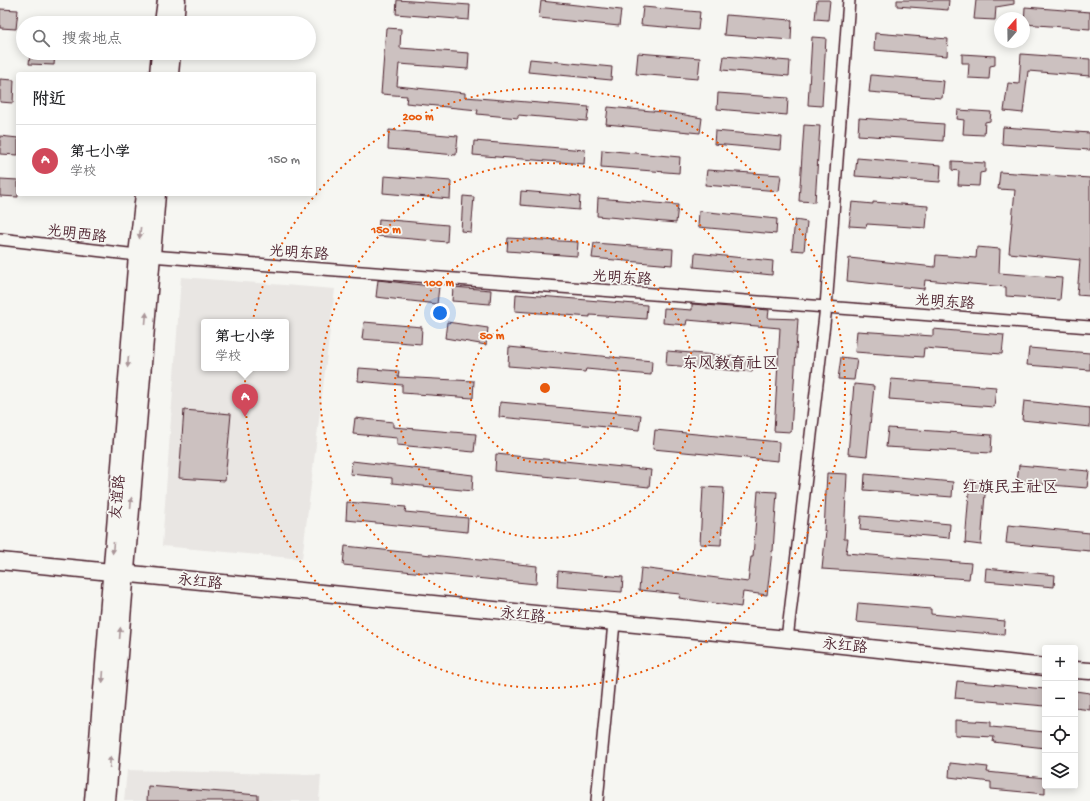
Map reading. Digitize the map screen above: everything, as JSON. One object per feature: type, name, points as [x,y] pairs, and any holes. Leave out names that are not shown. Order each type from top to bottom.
[{"type":"street","points":[[164,16],[166,0]]},
{"type":"street","points":[[176,16],[177,0]]},
{"type":"street","points":[[787,639],[826,307],[849,0]]},
{"type":"street","points":[[158,72],[159,60]]},
{"type":"street","points":[[170,72],[171,60]]},
{"type":"street","name":"友谊路","points":[[93,801],[118,573],[144,256],[144,196]]},
{"type":"street","name":"友谊路","points":[[144,256],[158,196]]},
{"type":"street","name":"光明西路","points":[[0,239],[144,256]]},
{"type":"street","name":"光明东路","points":[[144,256],[1090,327]]},
{"type":"street","name":"永红路","points":[[0,561],[787,639],[1042,667]]},
{"type":"street","name":"友谊路","points":[[107,801],[118,573]]},
{"type":"street","points":[[597,801],[614,623]]},
{"type":"street","points":[[1078,670],[1090,671]]},
{"type":"shaded area","points":[[181,277],[335,289],[302,559],[162,546]]},
{"type":"shaded area","points":[[127,770],[321,775],[319,801],[124,801]]},
{"type":"building","points":[[397,0],[470,5],[469,20],[396,14]]},
{"type":"building","points":[[817,0],[830,0],[828,20],[815,19]]},
{"type":"building","points":[[897,0],[949,0],[948,10],[897,6]]},
{"type":"building","points":[[976,0],[1014,0],[1014,4],[996,7],[996,12],[994,12],[994,20],[974,19]]},
{"type":"building","points":[[541,1],[621,10],[619,26],[539,18]]},
{"type":"building","points":[[643,7],[700,12],[698,30],[641,25]]},
{"type":"building","points":[[1025,7],[1090,12],[1090,29],[1030,24],[1030,12],[1025,12]]},
{"type":"building","points":[[0,9],[18,10],[17,16],[16,16],[16,29],[0,28]]},
{"type":"building","points":[[726,15],[792,20],[791,40],[724,35]]},
{"type":"building","points":[[386,28],[401,29],[400,48],[469,53],[468,69],[399,64],[397,86],[465,93],[465,97],[589,107],[587,121],[518,115],[518,118],[477,114],[478,110],[406,103],[407,96],[381,94]]},
{"type":"building","points":[[875,33],[948,39],[947,56],[874,50]]},
{"type":"building","points":[[812,37],[826,38],[822,106],[808,105]]},
{"type":"building","points":[[638,53],[700,58],[698,79],[636,74]]},
{"type":"building","points":[[962,54],[995,56],[995,65],[990,66],[989,79],[968,78],[969,63],[962,63]]},
{"type":"building","points":[[1021,54],[1090,59],[1090,76],[1028,71],[1023,113],[1004,111],[1008,83],[1019,84]]},
{"type":"building","points":[[724,56],[790,61],[789,76],[722,70]]},
{"type":"building","points":[[530,59],[612,67],[611,80],[528,72]]},
{"type":"building","points":[[29,60],[54,60],[54,65],[29,64]]},
{"type":"building","points":[[871,75],[944,81],[942,98],[869,92]]},
{"type":"building","points":[[0,79],[14,80],[13,103],[0,102]]},
{"type":"building","points":[[718,93],[788,98],[787,115],[717,109]]},
{"type":"building","points":[[608,107],[674,113],[702,118],[700,133],[606,124]]},
{"type":"building","points":[[958,110],[991,112],[990,121],[985,122],[984,135],[963,134],[964,120],[957,119]]},
{"type":"building","points":[[859,118],[944,124],[943,141],[858,135]]},
{"type":"building","points":[[804,125],[820,126],[815,202],[799,201]]},
{"type":"building","points":[[1003,127],[1090,133],[1090,150],[1002,144]]},
{"type":"building","points":[[389,130],[458,136],[456,155],[388,149]]},
{"type":"building","points":[[715,131],[782,137],[781,150],[714,144]]},
{"type":"building","points":[[0,136],[16,138],[16,155],[0,154]]},
{"type":"building","points":[[474,141],[585,150],[584,164],[473,155]]},
{"type":"building","points":[[602,150],[680,157],[679,173],[601,167]]},
{"type":"building","points":[[857,158],[941,165],[940,182],[855,176]]},
{"type":"building","points":[[952,161],[985,163],[985,172],[980,173],[979,186],[958,185],[959,171],[952,170]]},
{"type":"building","points":[[707,170],[781,175],[779,191],[705,185]]},
{"type":"building","points":[[1000,172],[1090,178],[1090,296],[1077,295],[1080,260],[1009,253],[1015,190],[998,189]]},
{"type":"building","points":[[384,176],[451,181],[450,199],[383,193]]},
{"type":"building","points":[[0,179],[16,180],[16,196],[18,197],[0,196]]},
{"type":"building","points":[[521,191],[580,196],[579,210],[520,205]]},
{"type":"building","points":[[463,196],[474,197],[471,232],[461,231]]},
{"type":"building","points":[[598,198],[678,205],[676,223],[597,216]]},
{"type":"building","points":[[852,202],[928,206],[926,228],[867,224],[866,227],[849,226]]},
{"type":"building","points":[[699,211],[777,219],[776,234],[698,227]]},
{"type":"building","points":[[379,219],[448,225],[447,242],[378,236]]},
{"type":"building","points":[[795,220],[807,222],[804,251],[792,250]]},
{"type":"building","points":[[508,238],[578,242],[577,256],[507,251]]},
{"type":"building","points":[[594,243],[673,249],[672,265],[592,258]]},
{"type":"building","points":[[977,247],[1000,249],[999,273],[1062,278],[1060,300],[1006,296],[1006,287],[925,280],[924,289],[847,281],[849,258],[935,267],[936,255],[976,258]]},
{"type":"building","points":[[695,253],[773,261],[772,275],[694,267]]},
{"type":"building","points":[[378,280],[439,287],[437,304],[376,297]]},
{"type":"building","points":[[453,287],[491,290],[490,304],[452,301]]},
{"type":"building","points":[[516,294],[647,305],[646,319],[590,315],[590,317],[515,311]]},
{"type":"building","points":[[692,304],[769,310],[768,318],[798,319],[791,432],[774,431],[780,328],[687,320],[686,325],[663,323],[664,308],[692,310]]},
{"type":"building","points":[[364,322],[422,327],[421,344],[362,339]]},
{"type":"building","points":[[447,322],[488,328],[486,345],[445,338]]},
{"type":"building","points":[[933,329],[1004,335],[1002,354],[924,348],[923,357],[855,352],[857,331],[933,336]]},
{"type":"building","points":[[509,347],[652,361],[651,375],[586,369],[585,372],[508,366]]},
{"type":"building","points":[[1029,348],[1090,353],[1090,370],[1027,365]]},
{"type":"building","points":[[667,351],[753,358],[752,372],[666,365]]},
{"type":"building","points":[[841,357],[857,359],[854,380],[838,379]]},
{"type":"building","points":[[359,368],[399,371],[398,377],[474,381],[473,398],[402,393],[402,385],[358,381]]},
{"type":"building","points":[[891,379],[996,387],[994,407],[889,399]]},
{"type":"building","points":[[854,384],[874,386],[867,456],[848,454]]},
{"type":"building","points":[[1024,401],[1090,408],[1090,427],[1022,420]]},
{"type":"building","points":[[500,402],[641,415],[639,430],[499,417]]},
{"type":"building","points":[[184,410],[231,414],[225,481],[179,478]]},
{"type":"building","points":[[355,418],[393,422],[393,427],[476,434],[474,452],[397,445],[397,438],[353,434]]},
{"type":"building","points":[[888,428],[992,435],[991,453],[886,447]]},
{"type":"building","points":[[655,430],[779,442],[778,461],[653,449]]},
{"type":"building","points":[[496,454],[651,470],[649,487],[495,471]]},
{"type":"building","points":[[352,461],[473,475],[472,491],[392,483],[392,478],[350,474]]},
{"type":"building","points":[[1019,465],[1089,471],[1087,488],[1017,482]]},
{"type":"building","points":[[827,473],[847,474],[844,539],[848,539],[846,553],[971,563],[969,579],[822,569],[826,531],[824,531]]},
{"type":"building","points":[[865,474],[953,482],[952,497],[864,490]]},
{"type":"building","points":[[970,480],[986,482],[981,545],[965,543]]},
{"type":"building","points":[[703,487],[724,488],[721,545],[700,544]]},
{"type":"building","points":[[758,491],[777,492],[773,551],[767,595],[743,592],[741,607],[679,598],[680,594],[639,590],[641,568],[748,582],[751,557],[753,557]]},
{"type":"building","points":[[347,502],[406,507],[405,512],[468,518],[467,532],[346,520]]},
{"type":"building","points":[[861,516],[950,524],[949,538],[860,530]]},
{"type":"building","points":[[1008,525],[1090,533],[1090,551],[1006,543]]},
{"type":"building","points":[[345,546],[537,566],[536,584],[343,565]]},
{"type":"building","points":[[986,568],[1055,575],[1054,587],[985,581]]},
{"type":"building","points":[[558,571],[623,577],[622,592],[557,587]]},
{"type":"building","points":[[858,603],[931,609],[931,614],[1005,621],[1004,635],[856,622]]},
{"type":"building","points":[[957,681],[1042,689],[1042,706],[955,698]]},
{"type":"building","points":[[1078,691],[1090,693],[1090,710],[1078,708]]},
{"type":"building","points":[[955,720],[991,722],[991,727],[1042,732],[1042,748],[993,742],[994,737],[955,735]]},
{"type":"building","points":[[950,763],[988,767],[987,772],[1042,778],[1042,789],[1045,789],[1045,794],[991,789],[991,782],[949,777]]},
{"type":"building","points":[[148,786],[258,795],[258,801],[147,801]]},
{"type":"place","name":"第七小学","points":[[245,417]]},
{"type":"district","name":"东风教育社区","points":[[730,362]]},
{"type":"district","name":"红旗民主社区","points":[[1010,486]]}]
